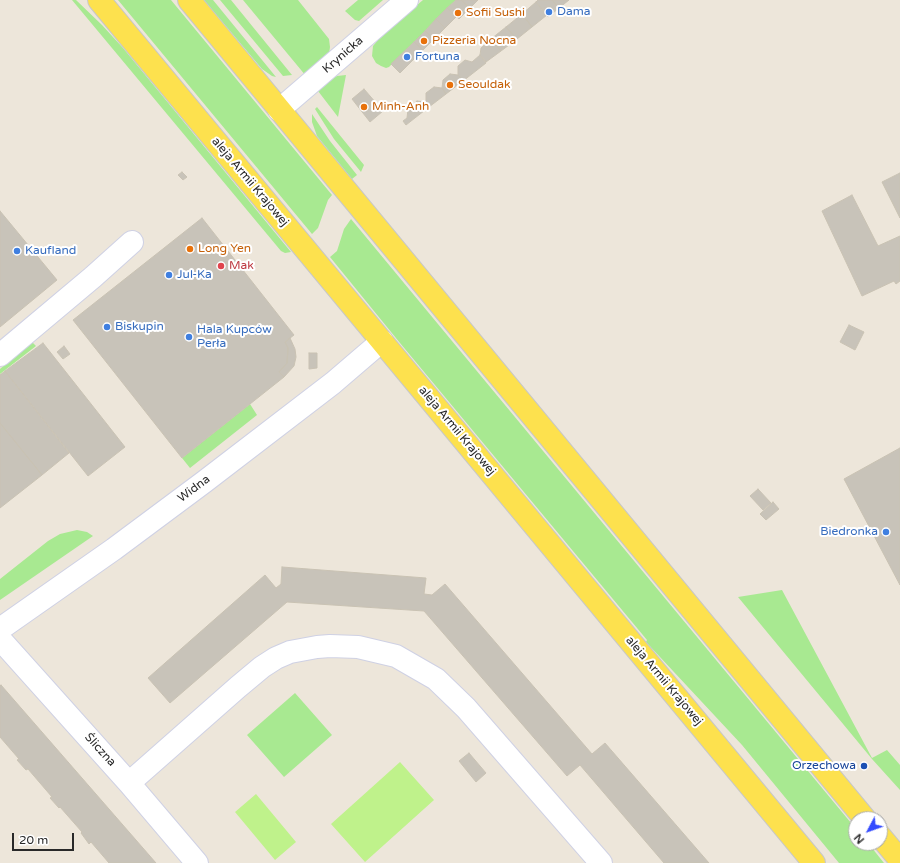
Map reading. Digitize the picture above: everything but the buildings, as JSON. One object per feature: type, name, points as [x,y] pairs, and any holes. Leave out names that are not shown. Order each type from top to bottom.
[{"type":"main road","name":"aleja Armii Krajowej","points":[[99,0],[814,863]]},
{"type":"main road","points":[[189,0],[858,811]]},
{"type":"main road","points":[[888,846],[900,860]]},
{"type":"street","name":"Krynicka","points":[[279,110],[407,0]]},
{"type":"street","points":[[0,355],[93,278],[132,242]]},
{"type":"street","name":"Widna","points":[[0,629],[121,545],[333,383],[382,340]]},
{"type":"street","name":"Śliczna","points":[[0,639],[129,783],[198,863]]},
{"type":"street","points":[[129,783],[250,677],[276,658],[290,652],[317,647],[330,646],[364,648],[396,656],[436,679],[466,708],[601,863]]},
{"type":"green space","points":[[72,0],[76,0],[123,48],[291,252],[285,253],[281,251]]},
{"type":"green space","points":[[118,0],[171,0],[332,195],[328,200],[318,228],[312,234]]},
{"type":"green space","points":[[204,0],[213,0],[276,77],[262,69]]},
{"type":"green space","points":[[220,0],[231,0],[292,75],[283,76]]},
{"type":"green space","points":[[243,0],[298,0],[329,39],[329,54],[306,76]]},
{"type":"green space","points":[[358,0],[383,0],[359,21],[355,20],[345,11]]},
{"type":"green space","points":[[423,0],[456,0],[389,67],[386,68],[376,63],[372,56],[373,46],[383,34]]},
{"type":"green space","points":[[346,75],[338,117],[318,91],[337,76]]},
{"type":"green space","points":[[317,107],[364,165],[361,172],[334,139],[315,109]]},
{"type":"green space","points":[[312,114],[330,141],[357,175],[352,179],[317,136],[312,122]]},
{"type":"green space","points":[[351,219],[848,819],[848,851],[874,851],[884,863],[839,863],[742,745],[646,642],[647,640],[330,257],[337,251],[344,229]]},
{"type":"green space","points":[[32,342],[36,346],[0,374],[0,369]]},
{"type":"green space","points":[[250,404],[257,415],[190,468],[182,458]]},
{"type":"green space","points":[[77,530],[87,532],[93,536],[0,600],[0,579],[48,541],[60,534]]},
{"type":"green space","points":[[782,590],[872,758],[887,750],[900,765],[900,790],[872,759],[738,597]]},
{"type":"green space","points":[[295,693],[332,735],[284,777],[247,735]]},
{"type":"green space","points":[[400,762],[434,800],[365,862],[331,824]]},
{"type":"green space","points":[[256,794],[296,842],[275,860],[235,812]]},
{"type":"place","name":"Dama","points":[[549,12]]},
{"type":"place","name":"Sofii Sushi","points":[[458,13]]},
{"type":"place","name":"Pizzeria Nocna","points":[[424,41]]},
{"type":"place","name":"Fortuna","points":[[407,57]]},
{"type":"place","name":"Seouldak","points":[[450,85]]},
{"type":"place","name":"Minh-Anh","points":[[364,107]]},
{"type":"place","name":"Long Yen","points":[[190,249]]},
{"type":"place","name":"Kaufland","points":[[17,251]]},
{"type":"place","name":"Mak","points":[[221,266]]},
{"type":"place","name":"Jul-Ka","points":[[169,275]]},
{"type":"place","name":"Biskupin","points":[[107,327]]},
{"type":"place","name":"Hala Kupców Perła","points":[[189,337]]},
{"type":"place","name":"Biedronka","points":[[886,532]]},
{"type":"place","name":"Orzechowa","points":[[864,766]]}]
